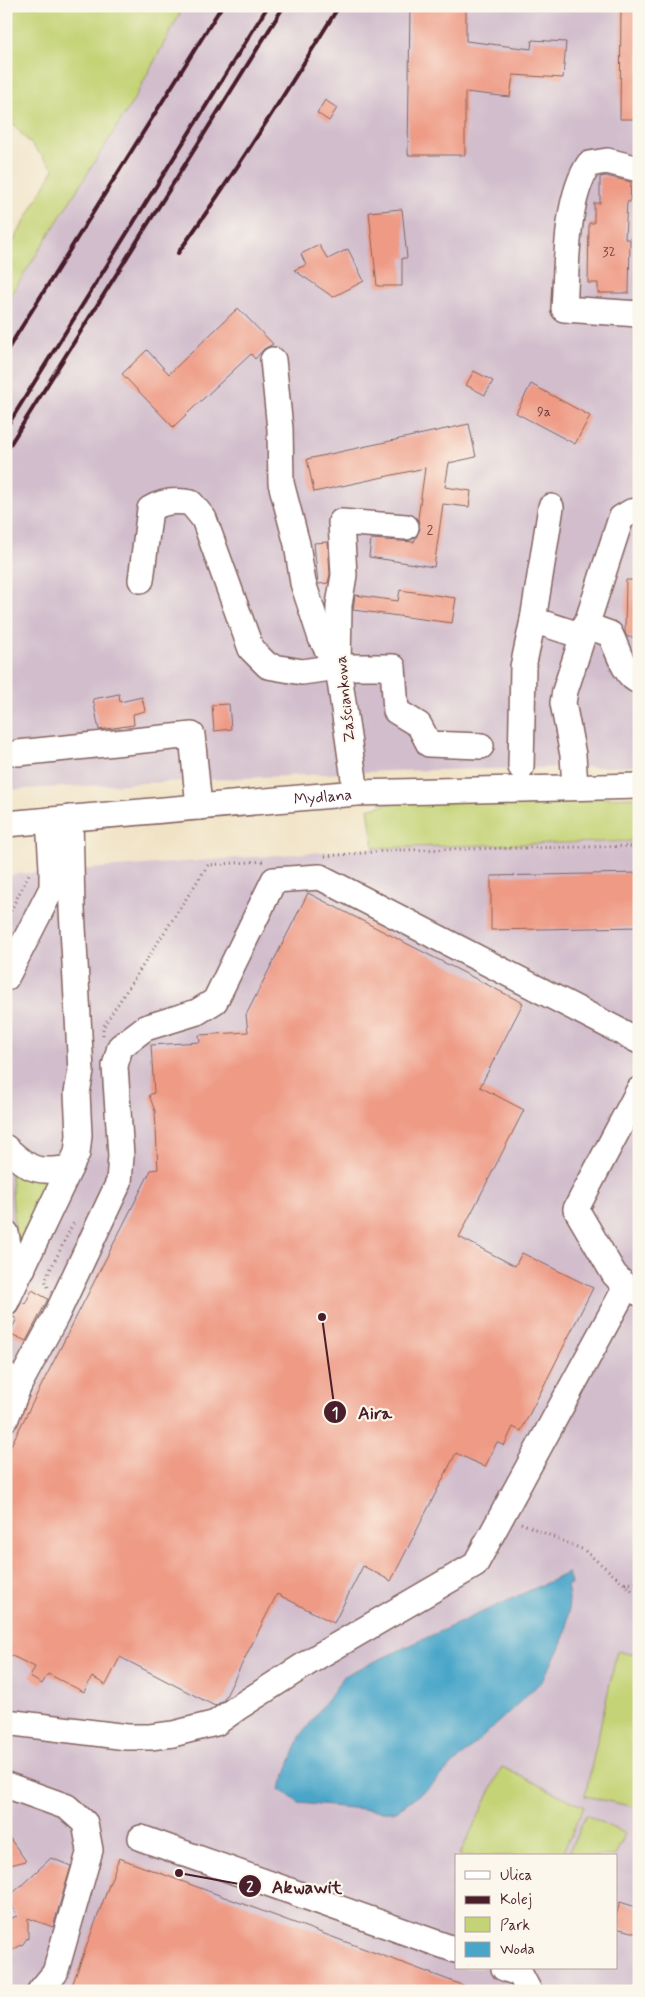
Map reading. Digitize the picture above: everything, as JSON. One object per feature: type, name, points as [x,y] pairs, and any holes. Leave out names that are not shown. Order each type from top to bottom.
[{"type":"street","points":[[639,169],[607,161],[589,164],[581,176],[572,210],[564,309],[639,314]]},
{"type":"street","points":[[273,360],[280,429],[281,483],[297,544],[303,583],[321,638],[338,667]]},
{"type":"street","points":[[141,580],[150,508],[158,504],[178,500],[191,502],[204,519],[251,649],[268,666],[302,672],[338,667],[392,667],[396,711],[419,725],[428,744],[481,746]]},
{"type":"street","points":[[521,767],[524,667],[551,507]]},
{"type":"street","points":[[575,788],[574,755],[563,704],[565,690],[621,518],[631,512],[639,511]]},
{"type":"street","name":"Zaściankowa","points":[[356,793],[338,667],[340,605],[344,575],[341,522],[406,527]]},
{"type":"street","points":[[533,620],[610,634],[625,668],[630,676],[639,681]]},
{"type":"street","points":[[18,753],[192,735],[200,807]]},
{"type":"street","name":"Mydlana","points":[[6,824],[356,793],[639,786]]},
{"type":"street","points":[[6,978],[52,888],[52,868],[59,819]]},
{"type":"street","points":[[6,1302],[14,1268],[70,1168],[77,1153],[79,1135],[77,1093],[81,1071],[73,918],[59,819]]},
{"type":"street","points":[[6,1418],[13,1380],[56,1316],[119,1182],[120,1156],[115,1066],[120,1047],[146,1028],[196,1012],[215,1001],[274,880],[320,877],[639,1041]]},
{"type":"street","points":[[6,1722],[127,1737],[173,1734],[216,1723],[317,1657],[475,1565],[632,1290],[614,1274],[576,1209],[639,1090]]},
{"type":"street","points":[[6,1148],[30,1167],[43,1171],[70,1168]]},
{"type":"street","points":[[6,1233],[14,1268]]},
{"type":"street","points":[[6,1785],[67,1807],[85,1823],[90,1850],[55,1973],[40,1991]]},
{"type":"street","points":[[141,1838],[455,1950]]},
{"type":"street","points":[[509,1970],[520,1974],[529,1991]]},
{"type":"path","points":[[320,856],[399,850],[639,846]]},
{"type":"path","points":[[103,1037],[103,1027],[208,865],[271,860]]},
{"type":"path","points":[[6,920],[32,868]]},
{"type":"path","points":[[50,1293],[45,1280],[80,1212]]},
{"type":"path","points":[[6,1344],[14,1350],[21,1350]]},
{"type":"path","points":[[502,1516],[584,1550],[634,1592]]},
{"type":"path","points":[[624,1584],[639,1582]]},
{"type":"shaded area","points":[[184,6],[639,6],[639,766],[387,771],[6,790],[6,303],[133,101]]},
{"type":"shaded area","points":[[639,842],[639,1991],[6,1991],[6,875],[391,847]]},
{"type":"green space","points":[[6,6],[184,6],[133,101],[6,303],[6,254],[54,169],[6,117]]},
{"type":"green space","points":[[639,797],[639,841],[374,848],[368,809],[393,802]]},
{"type":"green space","points":[[14,1169],[54,1182],[28,1240],[15,1239],[11,1174]]},
{"type":"green space","points":[[617,1651],[639,1656],[639,1808],[585,1796]]},
{"type":"green space","points":[[502,1767],[584,1807],[562,1854],[460,1854]]},
{"type":"green space","points":[[586,1815],[625,1834],[616,1854],[568,1854]]},
{"type":"water","points":[[568,1573],[571,1584],[567,1585],[569,1598],[567,1629],[542,1681],[427,1789],[394,1812],[299,1803],[280,1789],[300,1737],[345,1675]]},
{"type":"building","points":[[410,6],[466,6],[466,41],[531,49],[532,40],[566,42],[563,78],[513,75],[510,97],[465,92],[465,155],[408,155]]},
{"type":"building","points":[[621,6],[639,6],[639,119],[620,119]]},
{"type":"building","points":[[325,100],[337,108],[329,121],[317,113]]},
{"type":"building","points":[[606,176],[631,182],[630,202],[627,202],[625,239],[630,239],[629,293],[598,293],[598,283],[588,283],[589,223],[594,223],[594,203],[600,203],[600,177]]},
{"type":"building","points":[[402,209],[407,258],[402,258],[402,286],[377,286],[369,212]]},
{"type":"building","points":[[319,245],[328,259],[348,249],[364,281],[333,297],[294,270],[306,265],[301,254]]},
{"type":"building","points":[[238,308],[273,344],[264,349],[255,359],[251,354],[173,427],[122,374],[147,350],[169,374]]},
{"type":"building","points":[[474,371],[493,381],[485,395],[466,385]]},
{"type":"building","points":[[531,384],[590,416],[575,444],[516,413]]},
{"type":"building","points":[[469,424],[476,457],[449,463],[445,487],[471,491],[469,507],[443,504],[434,567],[369,557],[371,539],[414,542],[420,529],[418,519],[425,468],[314,492],[307,459]]},
{"type":"building","points":[[328,542],[330,574],[328,583],[318,584],[314,543]]},
{"type":"building","points":[[626,580],[639,580],[639,637],[627,637],[625,632]]},
{"type":"building","points":[[400,590],[456,598],[452,623],[353,610],[355,595],[398,601]]},
{"type":"building","points":[[119,694],[120,702],[142,697],[145,711],[133,714],[134,725],[99,730],[93,699]]},
{"type":"building","points":[[229,704],[231,729],[214,731],[212,705]]},
{"type":"building","points":[[639,873],[639,927],[491,930],[491,876]]},
{"type":"building","points":[[308,893],[523,1003],[480,1087],[524,1110],[459,1237],[515,1266],[522,1253],[593,1288],[521,1431],[513,1427],[504,1446],[497,1442],[485,1467],[456,1453],[391,1581],[363,1566],[334,1623],[277,1594],[224,1700],[215,1706],[120,1657],[106,1685],[92,1677],[84,1692],[48,1674],[42,1684],[30,1677],[35,1667],[6,1653],[6,1455],[151,1170],[158,1169],[155,1111],[149,1095],[154,1093],[151,1045],[200,1042],[199,1035],[248,1032],[246,1015]]},
{"type":"building","points":[[32,1290],[48,1299],[26,1341],[9,1333],[17,1319],[10,1315],[15,1314],[22,1302],[25,1304]]},
{"type":"building","points":[[6,1833],[26,1861],[6,1866]]},
{"type":"building","points":[[51,1858],[71,1866],[53,1927],[28,1918],[28,1939],[6,1954],[6,1920],[17,1916],[11,1904],[12,1894]]},
{"type":"building","points":[[119,1858],[473,1989],[472,1991],[70,1991]]},
{"type":"building","points":[[620,1902],[639,1908],[639,1934],[618,1929]]},
{"type":"railway","points":[[6,352],[222,6]]},
{"type":"railway","points":[[6,428],[268,6]]},
{"type":"railway","points":[[6,451],[284,6]]},
{"type":"railway","points":[[178,253],[261,131],[339,6]]},
{"type":"place","name":"Aira","points":[[322,1317]]},
{"type":"place","name":"Akwawit","points":[[179,1873]]}]
